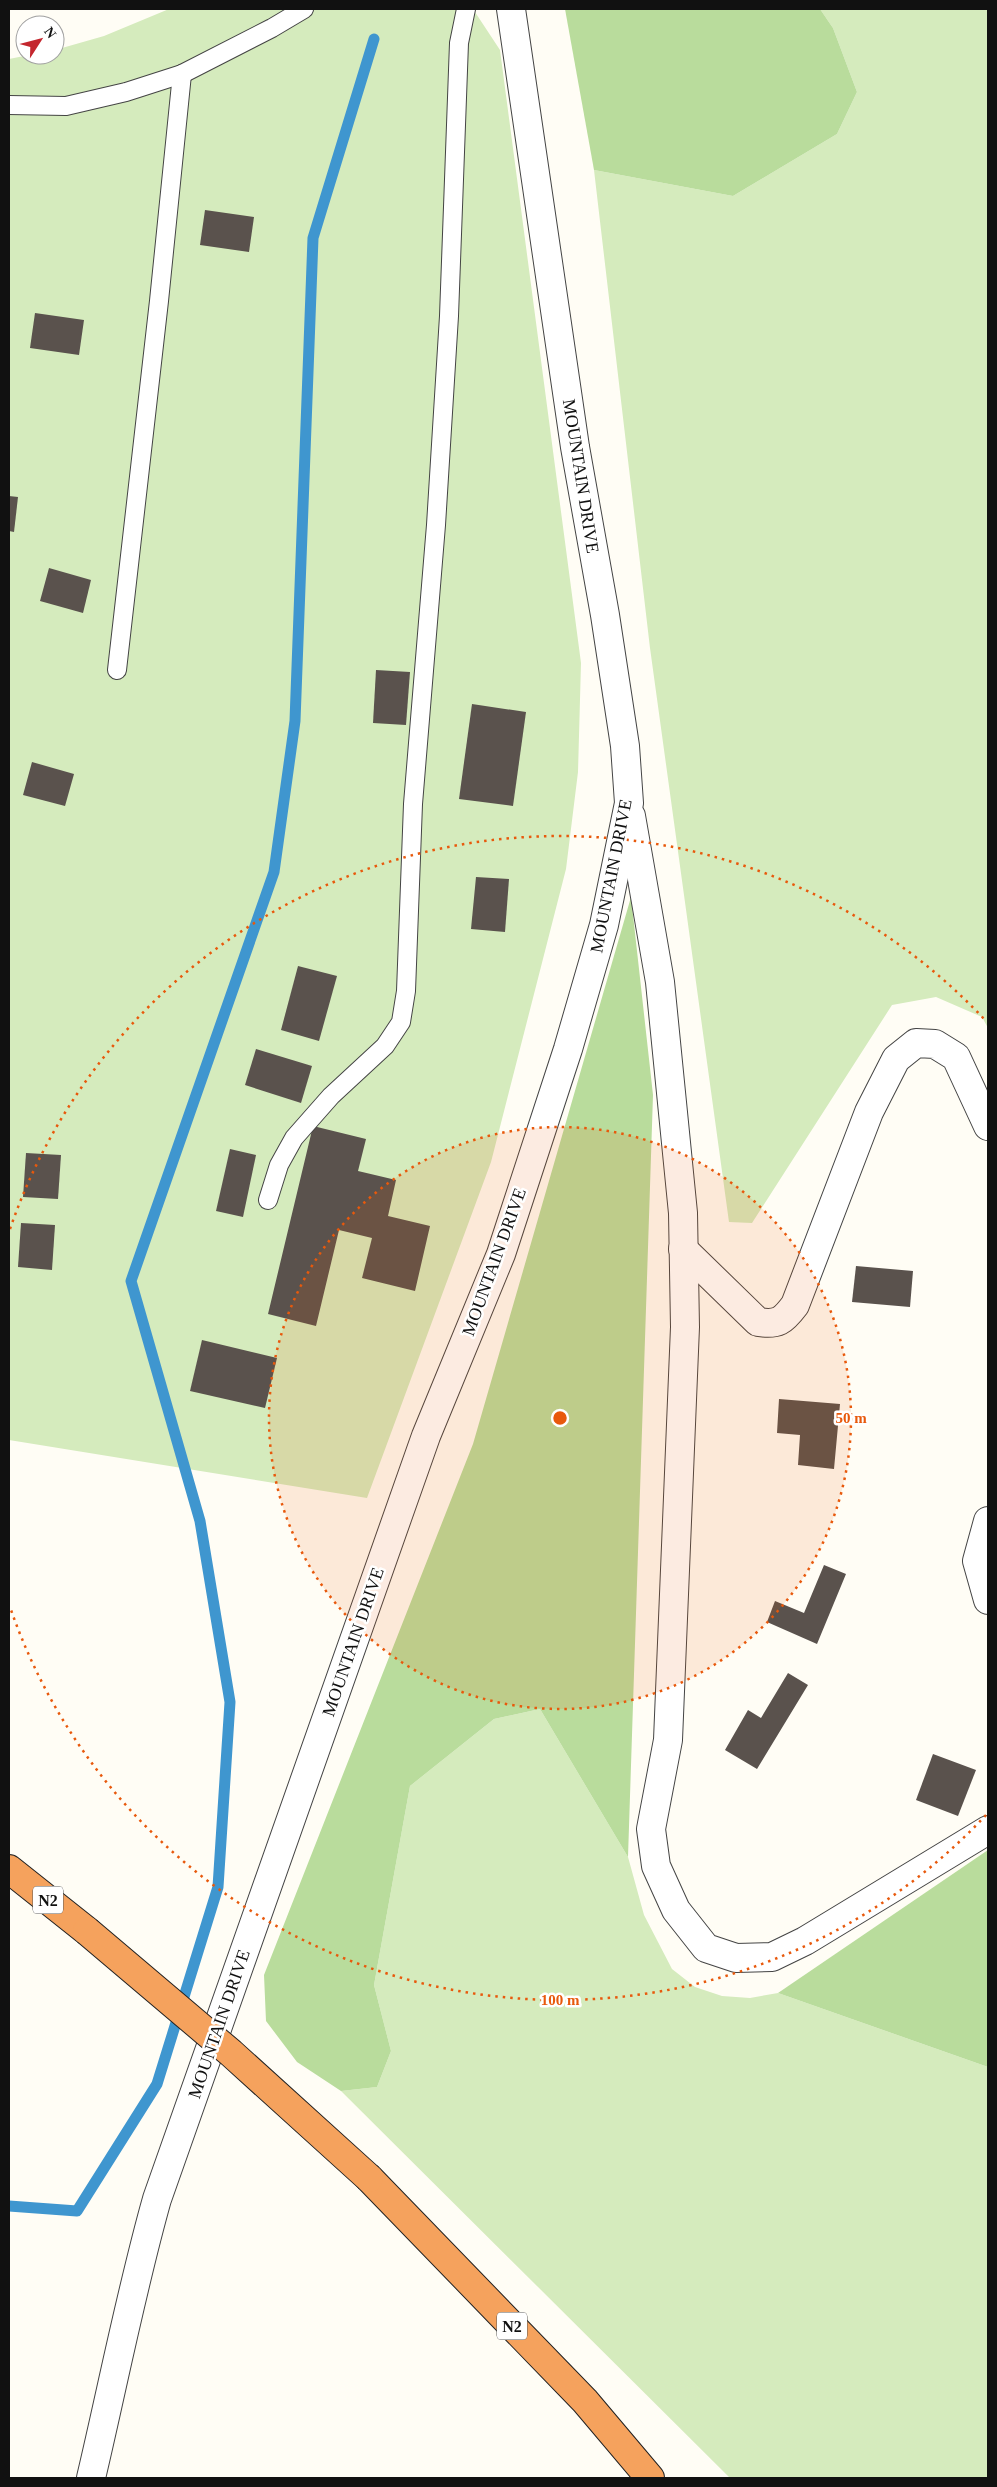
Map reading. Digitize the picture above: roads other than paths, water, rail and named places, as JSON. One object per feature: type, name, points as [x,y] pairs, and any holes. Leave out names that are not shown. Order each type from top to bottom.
[{"type":"highway","name":"N2","points":[[9,1869],[88,1931],[231,2053],[369,2178],[585,2401],[650,2478]]},
{"type":"street","name":"MOUNTAIN DRIVE","points":[[91,2478],[121,2351],[136,2273],[157,2199],[426,1436],[501,1254],[568,1049],[604,925],[629,802],[625,746],[605,615],[575,447],[511,9]]},
{"type":"street","points":[[629,802],[660,982],[684,1212],[685,1327],[668,1740],[651,1829],[656,1866],[676,1910],[706,1948],[736,1958],[772,1957],[805,1941],[988,1830]]},
{"type":"street","points":[[684,1249],[758,1322],[773,1324],[786,1317],[796,1305],[869,1112],[896,1059],[916,1043],[935,1044],[956,1057],[988,1126]]},
{"type":"street","points":[[988,1521],[978,1561],[988,1600]]},
{"type":"lane","points":[[9,104],[66,106],[126,92],[182,74],[272,28],[304,9]]},
{"type":"lane","points":[[268,1200],[279,1166],[294,1138],[331,1096],[385,1046],[401,1022],[406,991],[413,804],[436,525],[448,316],[459,43],[466,9]]},
{"type":"lane","points":[[117,670],[160,302],[182,74]]},
{"type":"waterway","points":[[9,2206],[77,2211],[157,2084],[218,1887],[230,1702],[200,1521],[131,1281],[274,872],[295,721],[313,238],[374,39]]}]
